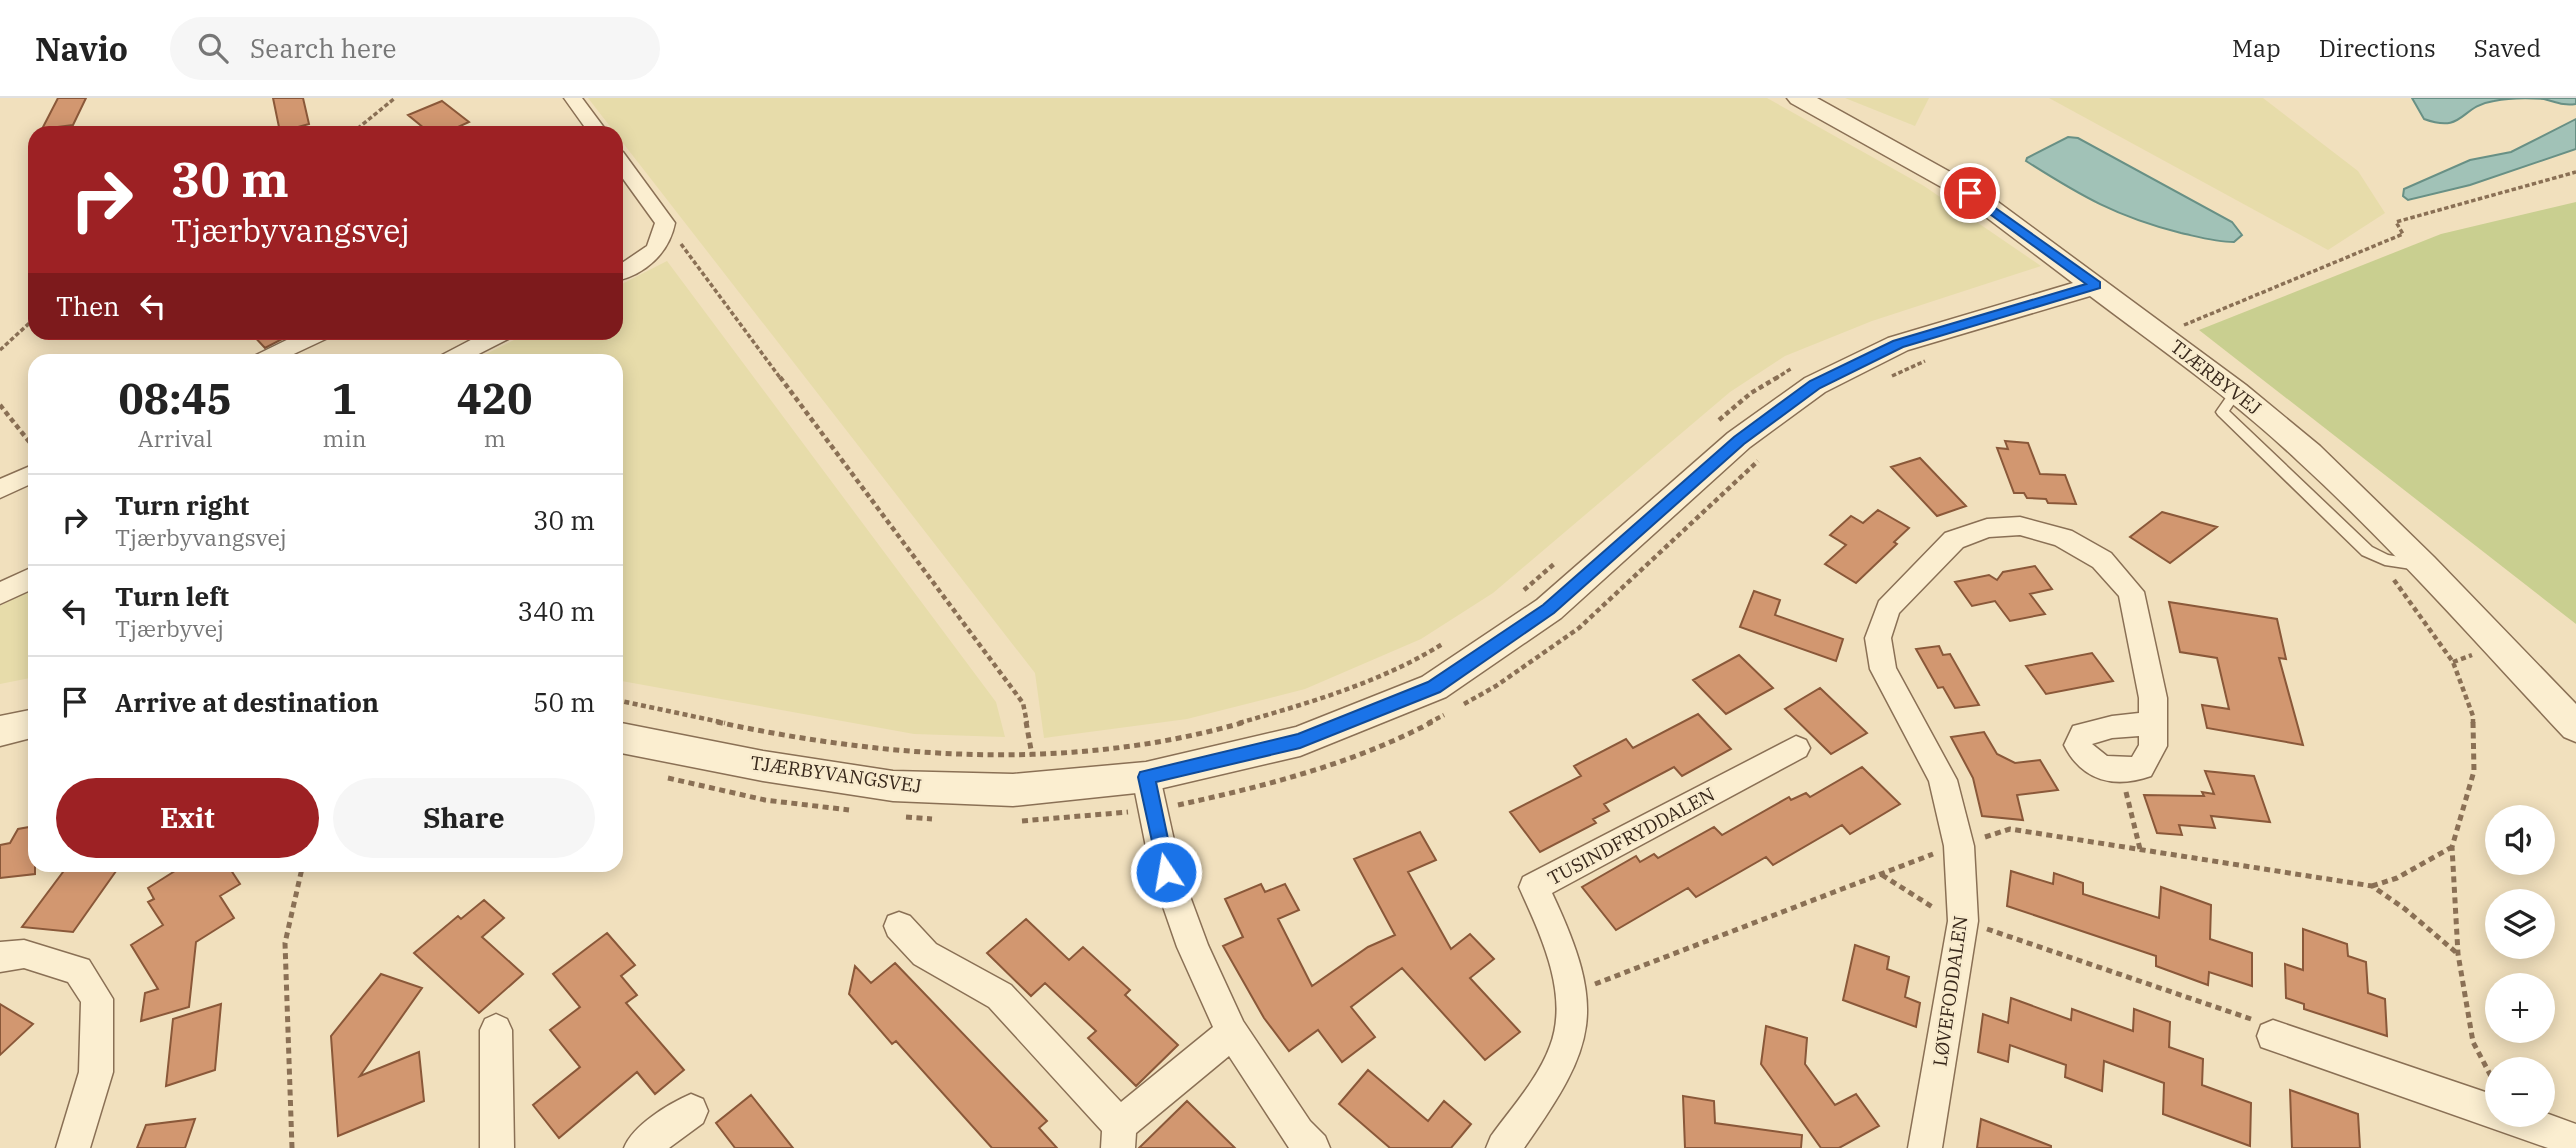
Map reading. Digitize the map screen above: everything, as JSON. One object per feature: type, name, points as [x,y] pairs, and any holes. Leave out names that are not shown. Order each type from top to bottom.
[{"type":"street","points":[[573,98],[594,126]]},
{"type":"street","name":"TJÆRBYVEJ","points":[[1799,98],[1970,193],[2236,392],[2309,453],[2423,566],[2576,727]]},
{"type":"street","points":[[623,166],[665,223],[662,243],[641,262],[623,271]]},
{"type":"street","name":"TJÆRBYVANGSVEJ","points":[[623,738],[763,766],[893,786],[1013,790],[1146,777],[1300,741],[1434,687],[1549,609],[1739,440],[1815,385],[1898,344],[2096,285]]},
{"type":"street","points":[[276,354],[305,340]]},
{"type":"street","points":[[462,354],[489,340]]},
{"type":"street","points":[[0,489],[28,480]]},
{"type":"street","name":"LØVEFODDALEN","points":[[1926,1148],[1963,921],[1959,846],[1943,780],[1883,669],[1878,638],[1888,608],[1954,540],[1987,528],[2020,526],[2063,538],[2102,560],[2131,592],[2153,698],[2153,746],[2141,768],[2120,772]]},
{"type":"street","points":[[0,594],[28,580]]},
{"type":"street","points":[[2120,772],[2097,766],[2083,757],[2078,745],[2083,734],[2112,727],[2153,723]]},
{"type":"street","points":[[0,731],[28,725]]},
{"type":"street","name":"TUSINDFRYDDALEN","points":[[1503,1148],[1546,1085],[1567,1043],[1573,992],[1558,939],[1534,887],[1796,748]]},
{"type":"street","points":[[1146,777],[1166,872],[1184,922],[1232,1032],[1298,1133],[1313,1148]]},
{"type":"street","points":[[899,926],[925,954],[1000,996],[1119,1137],[1232,1032]]},
{"type":"street","points":[[0,957],[24,954],[78,970],[97,999],[96,1072],[73,1148]]},
{"type":"street","points":[[496,1030],[497,1148]]},
{"type":"street","points":[[2273,1036],[2485,1109]]},
{"type":"street","points":[[641,1148],[691,1111]]},
{"type":"street","points":[[2535,1127],[2576,1142]]},
{"type":"lane","points":[[2236,392],[2222,412],[2367,551],[2385,560],[2423,566]]},
{"type":"path","points":[[361,126],[395,98]]},
{"type":"path","points":[[2161,334],[2403,234],[2396,222],[2576,172]]},
{"type":"path","points":[[665,223],[1023,704],[1032,755]]},
{"type":"path","points":[[0,350],[28,324]]},
{"type":"path","points":[[1888,378],[1934,359]]},
{"type":"path","points":[[1709,429],[1751,393],[1801,363]]},
{"type":"path","points":[[0,405],[28,440]]},
{"type":"path","points":[[1012,821],[1153,810],[1268,785],[1396,741],[1496,686],[1579,628],[1764,456]]},
{"type":"path","points":[[1522,592],[1563,556]]},
{"type":"path","points":[[2385,560],[2398,589],[2453,662],[2473,716],[2474,771],[2452,847],[2458,954],[2473,1042],[2485,1065]]},
{"type":"path","points":[[623,702],[797,739],[920,754],[1032,755],[1138,746],[1227,727],[1329,697],[1427,653],[1448,640]]},
{"type":"path","points":[[2120,772],[2140,849]]},
{"type":"path","points":[[657,776],[765,800],[860,812]]},
{"type":"path","points":[[901,817],[942,819]]},
{"type":"path","points":[[1573,992],[1922,857],[2010,829],[2372,886],[2405,909],[2458,954]]},
{"type":"path","points":[[2372,886],[2397,878],[2452,847]]},
{"type":"path","points":[[292,1148],[285,943],[301,872]]},
{"type":"path","points":[[1882,874],[1938,911],[2257,1021],[2273,1036]]},
{"type":"shaded area","points":[[588,98],[1767,98],[1924,186],[2041,266],[1872,321],[1785,356],[1730,392],[1493,593],[1421,639],[1305,689],[1187,719],[1044,738],[1035,673],[623,143],[623,126],[610,126]]},
{"type":"shaded area","points":[[1845,98],[1929,98],[1915,126]]},
{"type":"shaded area","points":[[2049,98],[2263,98],[2358,171],[2385,213],[2328,250]]},
{"type":"shaded area","points":[[667,261],[996,702],[1005,737],[914,734],[623,681],[623,354],[486,354],[514,340],[623,340],[623,283]]},
{"type":"shaded area","points":[[28,592],[28,678],[0,684],[0,606]]},
{"type":"green space","points":[[2576,202],[2576,624],[2199,330],[2441,234]]},
{"type":"water","points":[[2412,98],[2519,98],[2483,104],[2455,121],[2437,123],[2424,119]]},
{"type":"water","points":[[2519,98],[2576,98],[2576,104],[2563,104],[2544,99]]},
{"type":"water","points":[[2576,119],[2576,149],[2470,185],[2408,200],[2403,196],[2404,189],[2470,160],[2511,152]]},
{"type":"water","points":[[2068,137],[2078,138],[2232,222],[2242,235],[2234,242],[2158,227],[2082,195],[2026,161],[2027,158]]},
{"type":"building","points":[[58,98],[86,98],[73,125],[44,126]]},
{"type":"building","points":[[273,98],[303,98],[309,124],[279,126]]},
{"type":"building","points":[[442,101],[469,122],[460,126],[421,126],[408,115]]},
{"type":"building","points":[[258,340],[280,340],[265,348]]},
{"type":"building","points":[[2005,441],[2028,443],[2040,474],[2065,475],[2076,504],[2048,503],[2046,499],[2027,498],[2024,493],[2014,493],[1997,448],[2008,449]]},
{"type":"building","points":[[1920,458],[1966,506],[1937,516],[1891,467]]},
{"type":"building","points":[[1878,510],[1909,528],[1894,542],[1897,544],[1856,583],[1825,564],[1846,545],[1830,535],[1851,516],[1863,523]]},
{"type":"building","points":[[2162,512],[2217,527],[2170,563],[2130,537]]},
{"type":"building","points":[[2035,566],[2052,589],[2030,594],[2045,614],[2010,621],[1995,601],[1972,606],[1955,582],[1989,575],[1997,580],[2003,572]]},
{"type":"building","points":[[1754,591],[1780,600],[1775,615],[1843,639],[1836,661],[1740,627]]},
{"type":"building","points":[[2169,602],[2277,619],[2286,659],[2279,658],[2303,745],[2207,728],[2202,705],[2229,709],[2217,658],[2180,652]]},
{"type":"building","points":[[1939,646],[1943,655],[1950,654],[1979,705],[1955,708],[1943,687],[1938,688],[1916,649]]},
{"type":"building","points":[[2092,653],[2113,681],[2046,694],[2026,666]]},
{"type":"building","points":[[1739,655],[1773,688],[1726,714],[1693,680]]},
{"type":"building","points":[[1820,688],[1867,733],[1831,754],[1785,709]]},
{"type":"building","points":[[1698,714],[1731,749],[1682,776],[1674,767],[1604,804],[1609,811],[1593,819],[1596,823],[1540,852],[1510,812],[1581,776],[1574,766],[1626,739],[1633,748]]},
{"type":"building","points":[[1984,732],[1997,754],[2015,763],[2040,760],[2058,790],[2017,795],[2023,820],[1982,816],[1973,778],[1951,737]]},
{"type":"building","points":[[1862,767],[1900,804],[1850,834],[1842,825],[1773,865],[1766,857],[1696,897],[1688,888],[1616,930],[1582,887],[1636,856],[1640,862],[1654,854],[1658,858],[1714,827],[1722,835],[1789,797],[1791,800],[1806,793],[1810,797]]},
{"type":"building","points":[[2205,771],[2254,776],[2270,822],[2211,816],[2215,828],[2179,825],[2182,835],[2157,833],[2144,795],[2204,796],[2202,792],[2214,794]]},
{"type":"building","points":[[28,827],[28,872],[35,874],[0,878],[0,845],[10,843],[18,829]]},
{"type":"building","points":[[1420,832],[1436,860],[1408,872],[1451,949],[1470,934],[1494,959],[1470,978],[1520,1032],[1485,1060],[1402,968],[1351,1007],[1375,1037],[1342,1062],[1318,1030],[1289,1051],[1264,1018],[1223,946],[1243,937],[1225,899],[1261,884],[1265,892],[1285,884],[1299,910],[1278,919],[1312,986],[1368,947],[1395,935],[1354,859]]},
{"type":"building","points":[[2011,871],[2053,884],[2054,873],[2083,883],[2083,894],[2159,918],[2161,887],[2211,905],[2210,939],[2252,953],[2252,986],[2209,972],[2208,985],[2156,966],[2156,956],[2007,906]]},
{"type":"building","points":[[63,872],[115,872],[73,932],[22,927]]},
{"type":"building","points":[[173,872],[232,872],[240,884],[220,896],[234,918],[196,942],[189,1007],[141,1021],[145,993],[158,989],[131,945],[163,925],[148,902],[154,899],[148,888]]},
{"type":"building","points":[[484,900],[504,918],[482,937],[523,974],[479,1013],[414,953],[458,916],[461,919]]},
{"type":"building","points":[[1026,919],[1069,960],[1083,947],[1130,990],[1125,995],[1178,1045],[1136,1086],[1088,1038],[1096,1031],[1045,983],[1031,996],[987,953]]},
{"type":"building","points":[[2303,929],[2347,944],[2348,956],[2366,962],[2368,993],[2385,999],[2387,1036],[2304,1009],[2304,1004],[2286,998],[2285,964],[2303,970]]},
{"type":"building","points":[[607,933],[635,965],[621,976],[637,995],[626,1003],[684,1070],[655,1094],[637,1072],[559,1138],[533,1105],[580,1067],[550,1030],[580,1007],[553,974]]},
{"type":"building","points":[[1855,945],[1889,957],[1887,969],[1909,977],[1905,997],[1920,1003],[1916,1027],[1843,1000]]},
{"type":"building","points":[[895,963],[1047,1121],[1039,1128],[1057,1148],[992,1148],[896,1041],[892,1044],[849,994],[855,966],[871,983]]},
{"type":"building","points":[[381,974],[422,988],[360,1076],[419,1052],[424,1101],[338,1136],[331,1036]]},
{"type":"building","points":[[2011,998],[2071,1020],[2072,1009],[2133,1031],[2134,1009],[2170,1022],[2169,1047],[2203,1059],[2202,1085],[2251,1103],[2250,1146],[2163,1114],[2164,1083],[2104,1061],[2102,1091],[2065,1077],[2066,1065],[2010,1045],[2008,1062],[1978,1052],[1983,1014],[2008,1023]]},
{"type":"building","points":[[0,1004],[33,1024],[0,1055]]},
{"type":"building","points":[[221,1004],[215,1070],[166,1086],[173,1019]]},
{"type":"building","points":[[1766,1026],[1807,1038],[1805,1064],[1835,1105],[1856,1094],[1879,1126],[1839,1148],[1821,1148],[1761,1064]]},
{"type":"building","points":[[1368,1070],[1428,1121],[1444,1101],[1471,1124],[1451,1148],[1390,1148],[1339,1104]]},
{"type":"building","points":[[2290,1090],[2358,1114],[2360,1148],[2292,1148]]},
{"type":"building","points":[[751,1095],[793,1148],[735,1148],[716,1123]]},
{"type":"building","points":[[1683,1096],[1714,1101],[1715,1123],[1802,1135],[1801,1148],[1685,1148]]},
{"type":"building","points":[[1187,1101],[1235,1148],[1139,1148]]},
{"type":"building","points":[[195,1119],[185,1148],[137,1148],[146,1125]]},
{"type":"building","points":[[1981,1119],[2051,1146],[2051,1148],[1977,1148]]},
{"type":"route","points":[[1166,872],[1146,777],[1300,741],[1434,687],[1549,609],[1739,440],[1815,385],[1898,344],[2096,285],[1970,193]]}]
